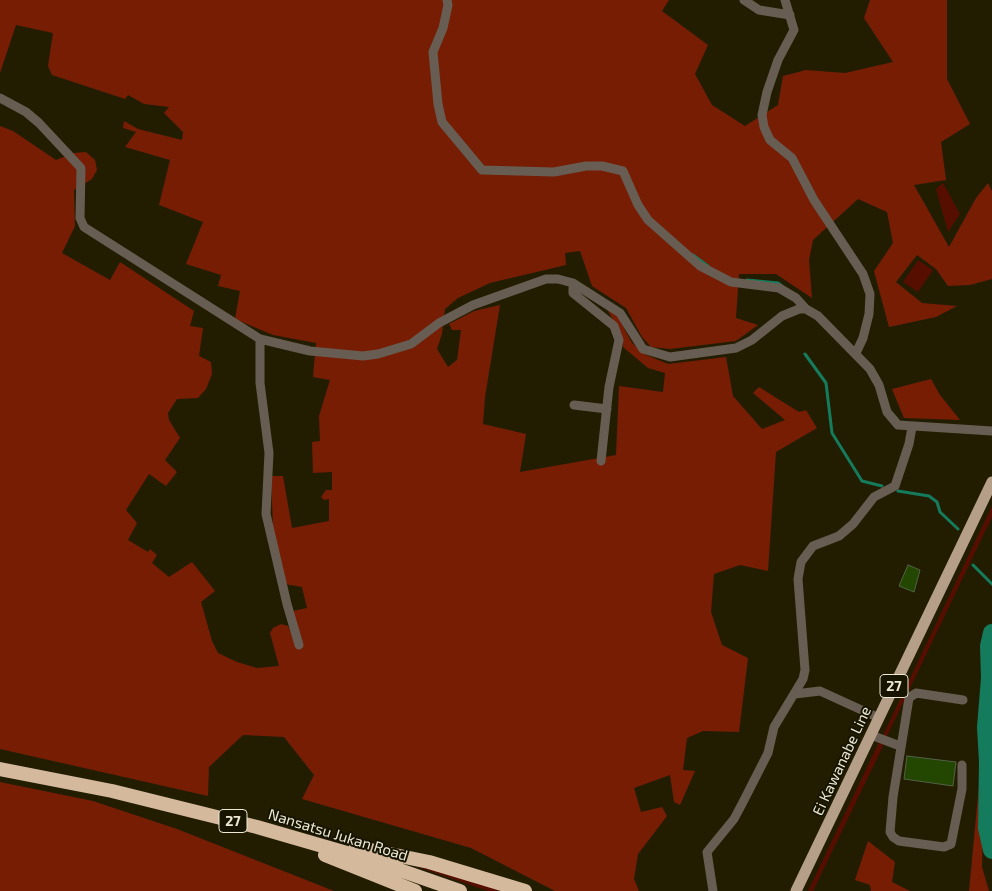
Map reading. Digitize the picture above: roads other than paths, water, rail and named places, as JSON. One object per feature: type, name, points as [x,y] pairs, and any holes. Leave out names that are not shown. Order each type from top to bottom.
[{"type":"highway","name":"Nansatsu Jukan Road","points":[[0,769],[112,791],[257,827],[371,860],[460,891]]},
{"type":"highway","points":[[257,827],[414,891]]},
{"type":"highway","points":[[257,827],[429,862],[525,891]]},
{"type":"main road","name":"Ei Kawanabe Line","points":[[796,891],[992,482]]},
{"type":"street","points":[[447,0],[448,5],[443,28],[433,52],[438,104],[442,122],[473,162],[482,170],[494,172],[554,172],[586,166],[602,166],[624,172],[638,205],[648,220],[700,266],[731,282],[779,288],[796,298],[806,309],[818,316],[870,369],[879,385],[891,419],[898,425],[992,431]]},
{"type":"street","points":[[744,0],[759,10],[790,15]]},
{"type":"street","points":[[785,0],[794,30],[778,60],[767,92],[762,115],[764,127],[770,140],[792,158],[814,200],[863,274],[870,294],[869,314],[863,338],[856,353]]},
{"type":"street","points":[[0,98],[26,112],[39,123],[81,168],[80,218],[84,227],[260,339],[310,351],[363,356],[378,354],[412,344],[440,323],[473,306],[546,278],[573,283],[620,313],[643,349],[670,356],[736,348],[752,340],[782,316],[799,309],[806,309]]},
{"type":"street","points":[[573,283],[574,293],[614,326],[619,340],[607,409],[601,461]]},
{"type":"street","points":[[260,339],[260,383],[269,453],[266,514],[287,604],[299,645]]},
{"type":"street","points":[[574,405],[607,409]]},
{"type":"street","points":[[713,891],[707,852],[734,819],[768,753],[774,727],[804,679],[805,670],[798,580],[801,562],[813,546],[839,536],[853,524],[874,496],[895,486],[904,461],[912,427]]},
{"type":"street","points":[[795,694],[820,691],[879,718]]},
{"type":"street","points":[[962,765],[962,789],[951,844],[944,847],[897,840],[890,832],[900,746],[908,700],[912,694],[918,693],[963,700]]},
{"type":"street","points":[[871,735],[900,746]]},
{"type":"waterway","points":[[693,255],[708,266]]},
{"type":"waterway","points":[[747,280],[778,283],[782,286]]},
{"type":"waterway","points":[[805,354],[826,383],[832,433],[862,481],[882,486]]},
{"type":"waterway","points":[[898,491],[929,496],[937,502],[940,512],[958,529]]},
{"type":"waterway","points":[[973,565],[992,584]]},
{"type":"waterway","points":[[992,633],[989,646],[990,678],[986,727],[988,762],[987,828],[992,850]]}]
